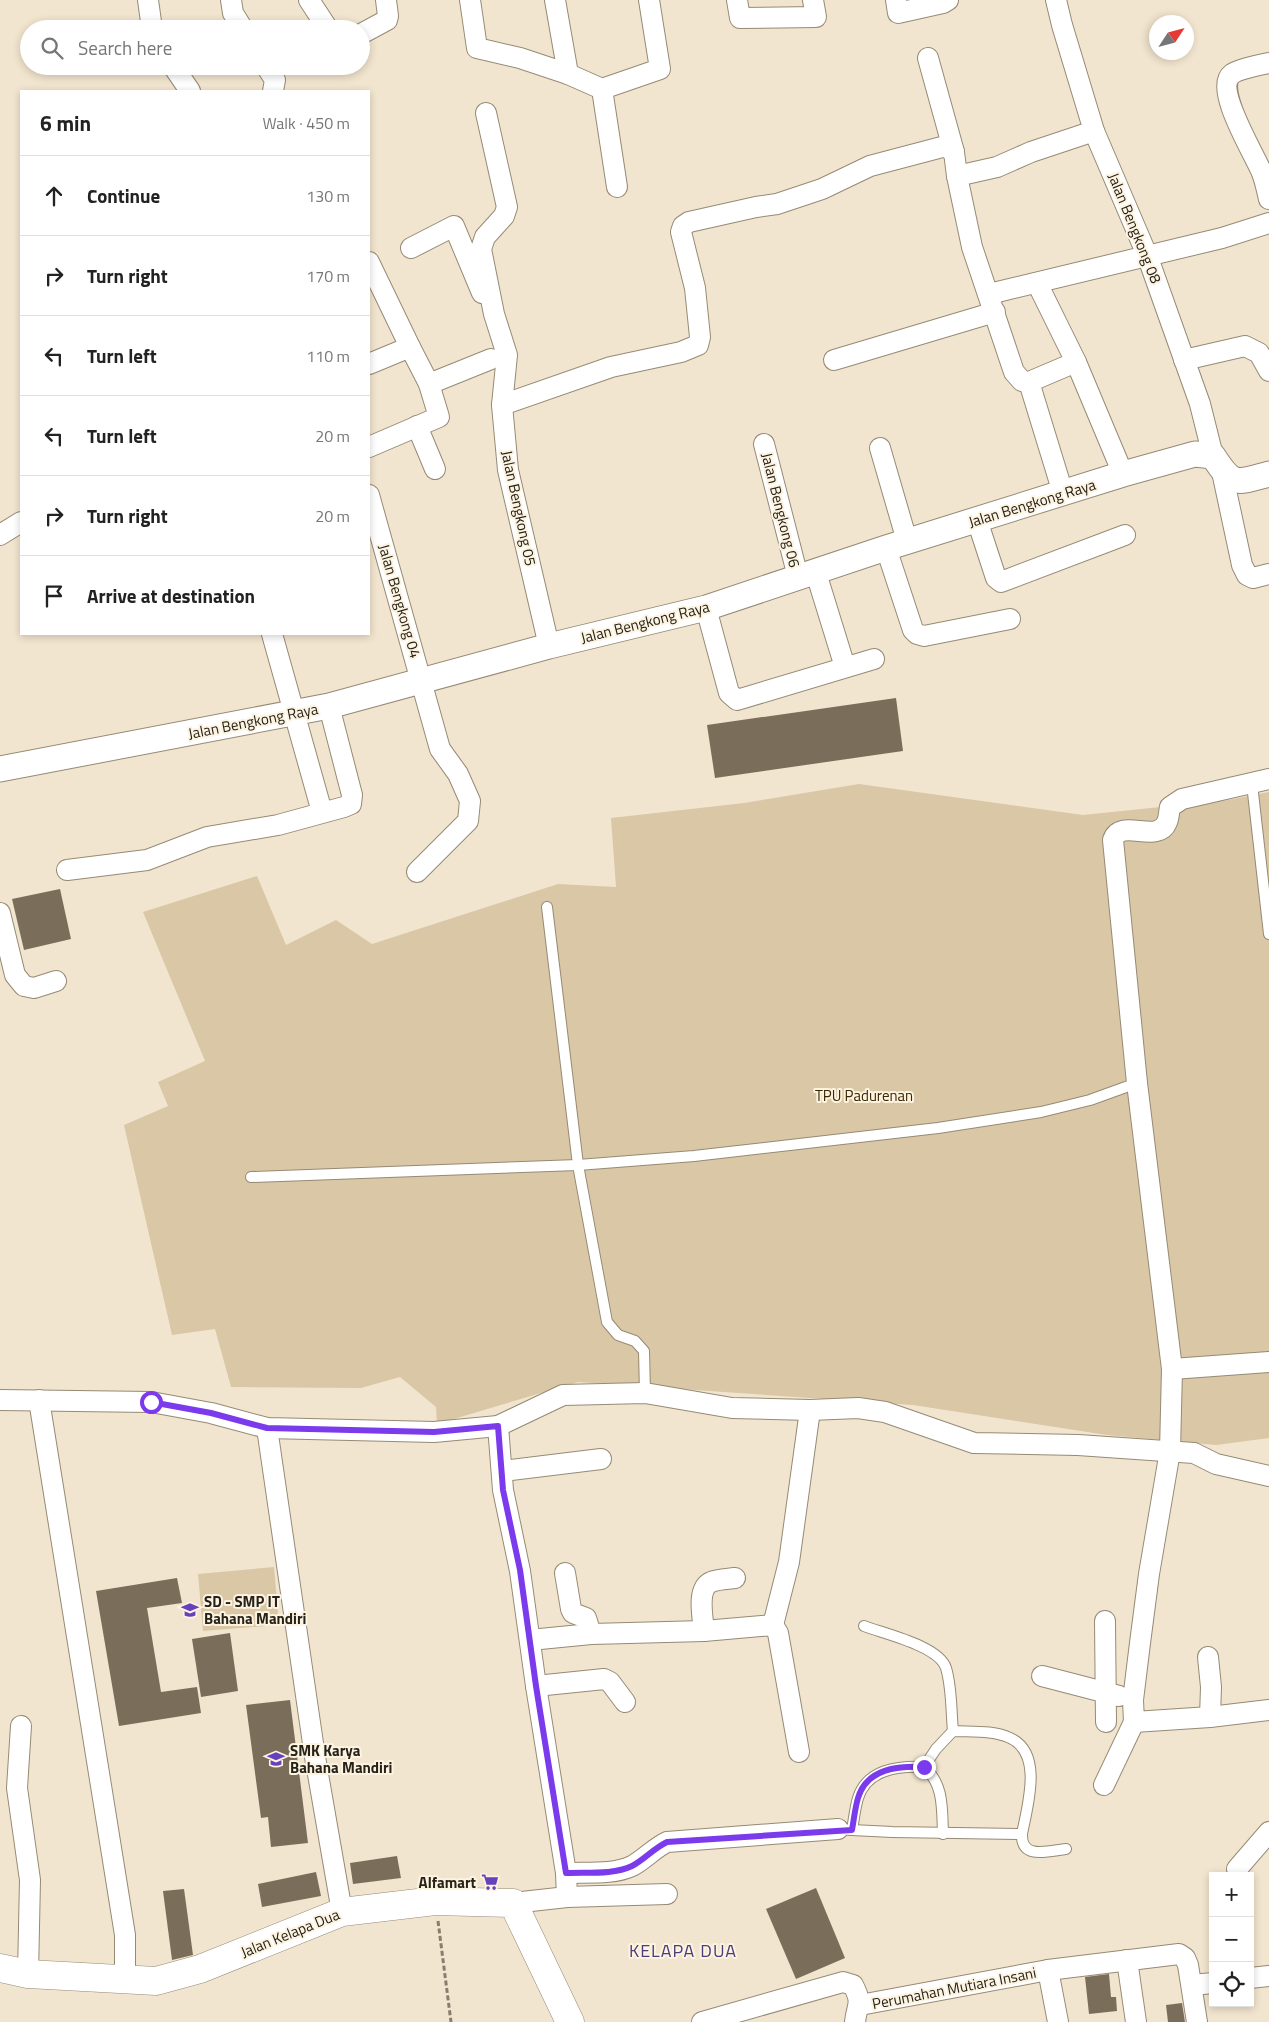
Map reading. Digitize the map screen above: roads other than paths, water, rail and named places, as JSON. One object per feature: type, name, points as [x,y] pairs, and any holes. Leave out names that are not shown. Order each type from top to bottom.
[{"type":"main road","name":"Jalan Kelapa Dua","points":[[0,1968],[28,1974],[156,1981],[200,1969],[342,1912],[435,1901],[513,1903]]},
{"type":"main road","points":[[513,1903],[570,2022]]},
{"type":"street","points":[[148,0],[151,20]]},
{"type":"street","points":[[231,0],[233,13],[237,20]]},
{"type":"street","points":[[309,0],[322,20]]},
{"type":"street","points":[[370,29],[387,20],[386,0]]},
{"type":"street","points":[[470,0],[478,48],[520,58],[568,74],[602,90],[660,69],[649,0]]},
{"type":"street","points":[[555,0],[568,74]]},
{"type":"street","points":[[737,0],[740,18],[750,18],[816,17],[813,0]]},
{"type":"street","points":[[896,0],[898,13],[943,3],[948,0]]},
{"type":"street","name":"Jalan Bengkong 08","points":[[1056,0],[1094,131],[1147,255],[1200,404],[1217,462],[1242,565],[1247,575],[1253,578],[1269,574]]},
{"type":"street","points":[[928,58],[954,152],[957,176],[972,247],[1014,372],[1022,381],[1029,382],[1076,362]]},
{"type":"street","points":[[1269,63],[1232,74],[1227,80],[1226,90],[1237,120],[1262,174],[1269,199]]},
{"type":"street","points":[[179,75],[189,90]]},
{"type":"street","points":[[272,75],[275,80],[273,90]]},
{"type":"street","points":[[602,90],[617,187]]},
{"type":"street","name":"Jalan Bengkong 05","points":[[486,113],[507,206],[504,216],[485,237],[481,249],[494,314],[507,355],[502,405],[508,470],[549,646]]},
{"type":"street","points":[[957,176],[996,167],[1031,152],[1094,131]]},
{"type":"street","points":[[502,405],[611,367],[681,352],[698,345],[700,338],[695,288],[681,232],[683,226],[689,222],[777,204],[822,189],[879,164],[946,147],[954,152]]},
{"type":"street","points":[[834,360],[992,303],[1037,283],[1222,238],[1269,223]]},
{"type":"street","points":[[411,248],[454,226],[476,281],[494,314]]},
{"type":"street","points":[[370,264],[430,384],[439,417],[370,447]]},
{"type":"street","points":[[1037,283],[1076,362],[1123,474]]},
{"type":"street","points":[[370,364],[410,346]]},
{"type":"street","points":[[1184,360],[1244,346],[1259,352],[1269,371]]},
{"type":"street","points":[[430,384],[491,359]]},
{"type":"street","points":[[1029,382],[1063,493]]},
{"type":"street","points":[[417,426],[435,469]]},
{"type":"street","name":"Jalan Bengkong 06","points":[[764,444],[807,575],[845,667]]},
{"type":"street","points":[[880,448],[913,630],[924,636],[1010,619]]},
{"type":"street","name":"Jalan Bengkong Raya","points":[[0,769],[329,706],[549,646],[706,608],[897,545],[1123,474],[1195,454],[1217,462]]},
{"type":"street","points":[[1217,462],[1235,481],[1243,481],[1269,474]]},
{"type":"street","name":"Jalan Bengkong 04","points":[[370,502],[440,749],[458,774],[470,801],[468,821],[417,872]]},
{"type":"street","points":[[977,520],[996,578],[1001,582],[1125,535]]},
{"type":"street","points":[[0,535],[20,523]]},
{"type":"street","points":[[706,608],[729,693],[737,700],[874,659]]},
{"type":"street","points":[[272,635],[322,812]]},
{"type":"street","points":[[67,870],[147,860],[207,837],[278,825],[350,804],[352,795],[329,706]]},
{"type":"street","points":[[1104,1785],[1134,1722],[1133,1700],[1149,1574],[1170,1451],[1172,1369],[1137,1083],[1113,840],[1115,834],[1120,830],[1155,832],[1167,824],[1170,807],[1176,802],[1260,782]]},
{"type":"street","points":[[0,913],[15,975],[24,986],[34,988],[56,981]]},
{"type":"street","points":[[1172,1369],[1269,1362]]},
{"type":"street","points":[[0,1400],[151,1402],[211,1413],[267,1428],[434,1432],[498,1426],[563,1395],[645,1393],[732,1408],[810,1410],[858,1408],[885,1412],[974,1443],[1078,1445],[1194,1453],[1216,1464],[1269,1476]]},
{"type":"street","points":[[39,1400],[125,1935],[125,1980]]},
{"type":"street","points":[[799,1752],[778,1633],[774,1624],[789,1562],[810,1410]]},
{"type":"street","points":[[498,1426],[503,1490],[520,1570],[536,1686],[566,1873],[567,1897]]},
{"type":"street","points":[[267,1428],[314,1747],[342,1912]]},
{"type":"street","points":[[503,1471],[601,1459]]},
{"type":"street","points":[[565,1573],[571,1609],[573,1612],[586,1618],[591,1634]]},
{"type":"street","points":[[704,1631],[702,1594],[706,1585],[713,1581],[735,1578]]},
{"type":"street","points":[[1105,1621],[1106,1722]]},
{"type":"street","points":[[530,1640],[591,1634],[704,1631],[774,1624]]},
{"type":"street","points":[[1208,1657],[1210,1717]]},
{"type":"street","points":[[1042,1676],[1133,1700]]},
{"type":"street","points":[[536,1686],[604,1679],[610,1682],[625,1702]]},
{"type":"street","points":[[1134,1722],[1210,1717],[1269,1710]]},
{"type":"street","points":[[21,1726],[17,1788],[30,1880],[28,1974]]},
{"type":"street","points":[[566,1873],[618,1871],[633,1866],[655,1848],[667,1842],[845,1829]]},
{"type":"street","points":[[1237,1869],[1269,1832]]},
{"type":"street","points":[[513,1903],[567,1897],[667,1894]]},
{"type":"street","name":"Perumahan Mutiara Insani","points":[[702,2022],[843,1982],[853,1985],[857,1993],[857,2014],[1048,1970],[1179,1954],[1185,1958],[1188,1965],[1197,2022]]},
{"type":"street","points":[[1128,1960],[1136,2022]]},
{"type":"street","name":"Perumahan Mutiara Insani","points":[[1048,1970],[1058,2022]]},
{"type":"street","points":[[1254,1978],[1269,1976]]},
{"type":"street","points":[[1192,1985],[1209,1983]]},
{"type":"lane","points":[[1260,782],[1269,934]]},
{"type":"lane","points":[[548,907],[578,1165],[607,1322],[618,1335],[635,1340],[644,1351],[645,1393]]},
{"type":"lane","points":[[251,1177],[578,1165],[694,1156],[947,1127],[1041,1112],[1090,1100],[1137,1083]]},
{"type":"lane","points":[[864,1626],[922,1647],[934,1653],[946,1667],[953,1731],[936,1749],[924,1767]]},
{"type":"lane","points":[[953,1731],[999,1734],[1011,1738],[1022,1746],[1028,1757],[1031,1774],[1021,1843],[1025,1849],[1032,1852],[1066,1849]]},
{"type":"lane","points":[[943,1834],[939,1784],[924,1767],[902,1766],[877,1772],[862,1789],[845,1829],[943,1834],[1022,1834]]},
{"type":"place","name":"SD - SMP IT Bahana Mandiri","points":[[190,1610]]},
{"type":"place","name":"SMK Karya Bahana Mandiri","points":[[276,1759]]},
{"type":"place","name":"Alfamart","points":[[490,1882]]},
{"type":"district","name":"KELAPA DUA","points":[[683,1950]]},
{"type":"park label","name":"TPU Padurenan","points":[[864,1095]]}]
